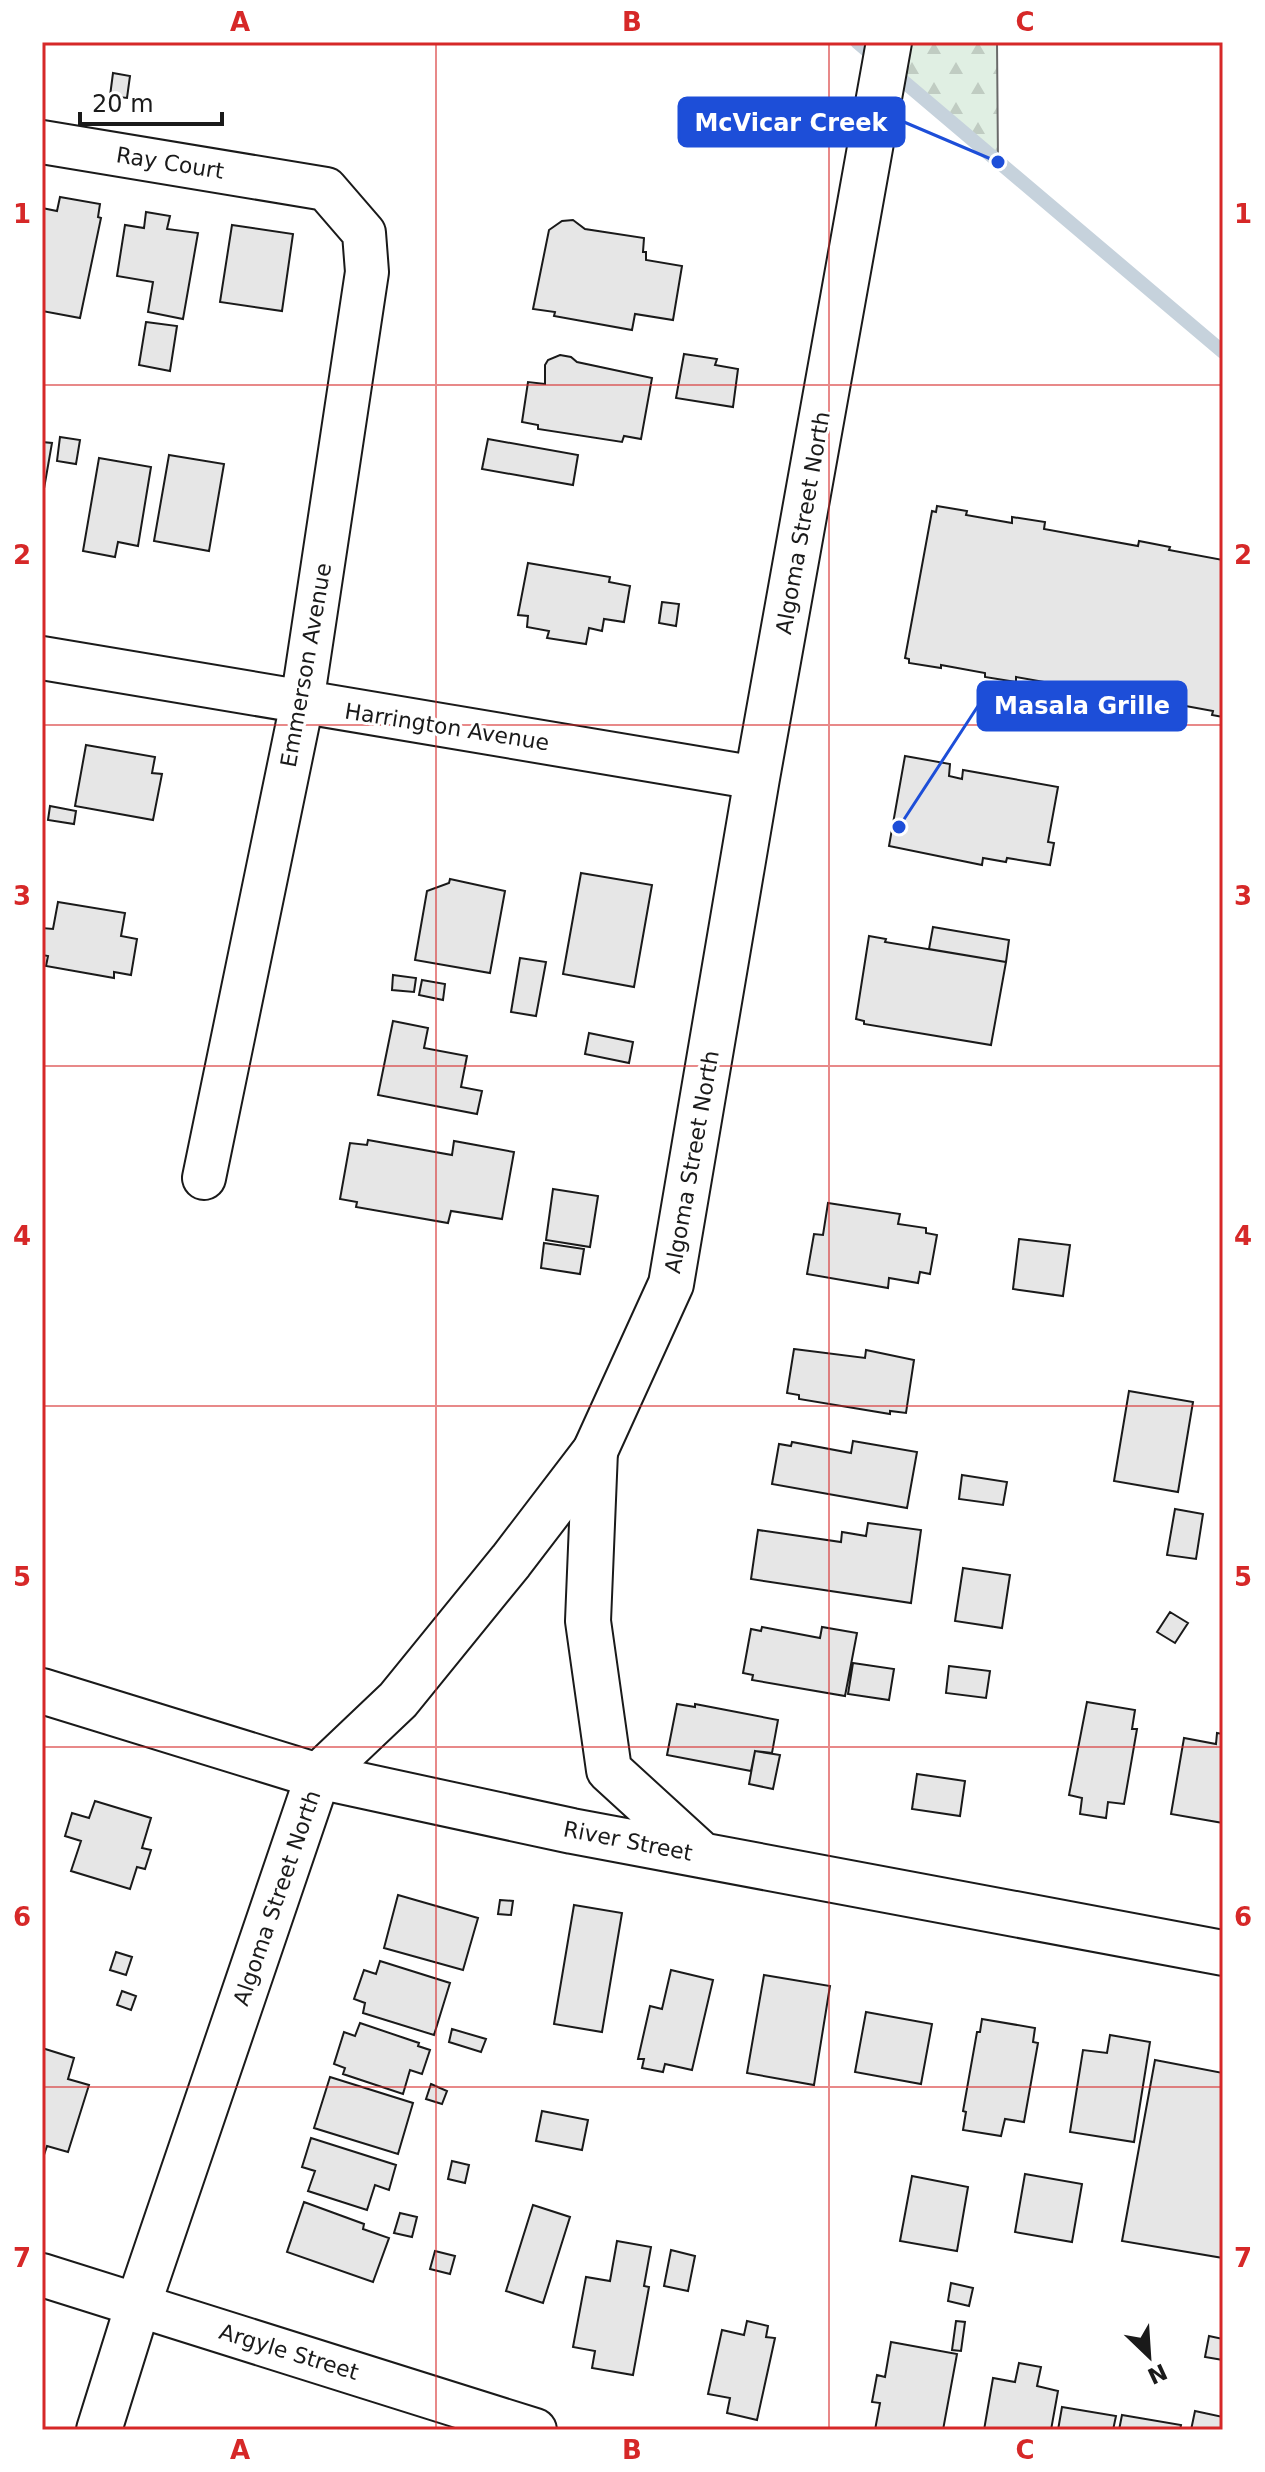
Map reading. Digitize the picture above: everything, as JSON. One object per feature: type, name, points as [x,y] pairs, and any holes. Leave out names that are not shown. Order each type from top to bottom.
[{"type":"street","name":"Algoma Street North","points":[[99,2430],[138,2305],[318,1776],[398,1700],[595,1451],[671,1284],[757,778],[889,42]]},
{"type":"street","name":"Ray Court","points":[[42,142],[298,184]]},
{"type":"street","name":"Emmerson Avenue","points":[[204,1178],[302,703],[367,272],[364,233],[326,189],[298,184]]},
{"type":"street","name":"Harrington Avenue","points":[[42,658],[757,778]]},
{"type":"street","points":[[595,1451],[588,1621],[609,1770],[702,1855]]},
{"type":"street","name":"River Street","points":[[42,1691],[318,1776],[572,1831],[1223,1953]]},
{"type":"street","name":"Argyle Street","points":[[42,2275],[535,2430]]},
{"type":"green space","points":[[857,42],[997,42],[998,162]]},
{"type":"building","points":[[113,73],[130,76],[127,98],[110,96]]},
{"type":"building","points":[[60,197],[100,204],[98,217],[101,218],[80,318],[42,311],[42,208],[57,211]]},
{"type":"building","points":[[146,212],[170,216],[167,229],[198,233],[183,319],[148,312],[153,282],[117,276],[125,225],[144,228]]},
{"type":"building","points":[[573,220],[585,229],[644,238],[646,260],[682,266],[673,320],[635,314],[632,330],[554,316],[555,312],[533,309],[549,230],[562,221]]},
{"type":"building","points":[[232,225],[293,234],[282,311],[220,302]]},
{"type":"building","points":[[146,322],[177,326],[170,371],[139,365]]},
{"type":"building","points":[[684,354],[717,359],[715,365],[738,369],[733,407],[676,398]]},
{"type":"building","points":[[560,355],[577,362],[652,378],[641,439],[624,436],[622,442],[538,429],[538,425],[522,422],[528,382],[545,384],[545,365],[548,360]]},
{"type":"building","points":[[60,437],[80,440],[76,464],[57,461]]},
{"type":"building","points":[[488,439],[578,455],[573,485],[482,469]]},
{"type":"building","points":[[42,442],[52,443],[42,500]]},
{"type":"building","points":[[169,455],[224,464],[209,551],[154,541]]},
{"type":"building","points":[[99,458],[151,467],[138,546],[118,542],[115,557],[83,551]]},
{"type":"building","points":[[937,506],[1012,523],[1012,517],[1045,522],[1044,529],[1138,546],[1139,541],[1223,560],[1223,717],[1212,715],[1213,711],[1142,698],[1141,703],[1111,698],[1112,694],[1016,677],[1016,682],[941,665],[941,668],[909,663],[909,659],[905,658],[932,511],[936,512]]},
{"type":"building","points":[[528,563],[610,577],[609,582],[630,586],[624,622],[604,619],[602,631],[589,628],[586,644],[547,638],[549,631],[527,627],[528,616],[518,615]]},
{"type":"building","points":[[662,602],[679,604],[676,626],[659,623]]},
{"type":"building","points":[[86,745],[155,757],[152,773],[162,774],[153,820],[75,806]]},
{"type":"building","points":[[905,756],[950,764],[949,776],[962,779],[963,770],[1058,787],[1048,842],[1054,843],[1050,865],[1007,858],[1006,862],[983,858],[982,865],[889,846]]},
{"type":"building","points":[[50,806],[76,811],[74,824],[48,820]]},
{"type":"building","points":[[581,873],[652,885],[634,987],[563,974]]},
{"type":"building","points":[[450,879],[505,891],[490,973],[415,960],[427,891],[449,883]]},
{"type":"building","points":[[58,902],[125,913],[121,936],[137,939],[131,975],[114,972],[114,978],[46,966],[48,956],[42,955],[42,928],[53,929]]},
{"type":"building","points":[[933,927],[1009,940],[1006,962],[929,949]]},
{"type":"building","points":[[869,936],[886,939],[885,942],[1006,962],[991,1045],[864,1024],[864,1021],[856,1019]]},
{"type":"building","points":[[520,958],[546,962],[536,1016],[511,1012]]},
{"type":"building","points":[[393,975],[416,978],[414,992],[392,990]]},
{"type":"building","points":[[422,980],[445,984],[443,1000],[419,995]]},
{"type":"building","points":[[393,1021],[428,1028],[424,1048],[467,1056],[461,1087],[482,1091],[477,1114],[378,1095]]},
{"type":"building","points":[[589,1033],[633,1042],[629,1063],[585,1054]]},
{"type":"building","points":[[368,1140],[452,1155],[454,1141],[514,1152],[502,1219],[451,1211],[448,1223],[356,1207],[357,1202],[340,1199],[350,1143],[367,1145]]},
{"type":"building","points":[[553,1189],[598,1196],[590,1247],[546,1240]]},
{"type":"building","points":[[828,1203],[900,1214],[898,1224],[926,1228],[926,1233],[937,1235],[930,1274],[920,1272],[918,1283],[889,1278],[888,1288],[807,1274],[814,1234],[823,1235]]},
{"type":"building","points":[[1019,1239],[1070,1245],[1063,1296],[1013,1289]]},
{"type":"building","points":[[544,1243],[584,1249],[580,1274],[541,1268]]},
{"type":"building","points":[[794,1349],[865,1358],[866,1350],[914,1360],[906,1413],[890,1411],[890,1414],[799,1399],[799,1395],[787,1393]]},
{"type":"building","points":[[1129,1391],[1193,1402],[1178,1492],[1114,1481]]},
{"type":"building","points":[[853,1441],[917,1452],[907,1508],[772,1484],[779,1444],[791,1446],[792,1442],[851,1453]]},
{"type":"building","points":[[962,1475],[1007,1482],[1003,1505],[959,1499]]},
{"type":"building","points":[[1175,1509],[1203,1514],[1196,1559],[1167,1555]]},
{"type":"building","points":[[868,1523],[921,1530],[911,1603],[751,1579],[758,1530],[841,1542],[842,1532],[866,1536]]},
{"type":"building","points":[[963,1568],[1010,1575],[1002,1628],[955,1621]]},
{"type":"building","points":[[1170,1612],[1188,1623],[1175,1643],[1157,1632]]},
{"type":"building","points":[[762,1627],[820,1638],[822,1627],[857,1633],[845,1696],[752,1680],[753,1675],[743,1673],[751,1629],[761,1631]]},
{"type":"building","points":[[853,1663],[894,1669],[889,1700],[848,1694]]},
{"type":"building","points":[[949,1666],[990,1671],[986,1698],[946,1693]]},
{"type":"building","points":[[1087,1702],[1135,1710],[1132,1729],[1137,1729],[1124,1804],[1108,1802],[1106,1818],[1080,1814],[1082,1798],[1069,1795]]},
{"type":"building","points":[[677,1704],[695,1707],[695,1704],[778,1720],[772,1753],[755,1751],[751,1771],[667,1755]]},
{"type":"building","points":[[1217,1733],[1223,1734],[1223,1823],[1171,1814],[1184,1738],[1216,1744]]},
{"type":"building","points":[[755,1751],[780,1755],[773,1789],[749,1784]]},
{"type":"building","points":[[917,1774],[965,1781],[960,1816],[912,1809]]},
{"type":"building","points":[[95,1801],[151,1818],[142,1848],[151,1850],[145,1869],[137,1867],[130,1889],[71,1871],[81,1841],[65,1836],[72,1813],[89,1818]]},
{"type":"building","points":[[398,1895],[478,1918],[463,1970],[384,1948]]},
{"type":"building","points":[[500,1900],[513,1901],[511,1915],[498,1914]]},
{"type":"building","points":[[574,1905],[622,1913],[602,2032],[554,2024]]},
{"type":"building","points":[[116,1952],[132,1957],[126,1975],[110,1970]]},
{"type":"building","points":[[380,1961],[450,1983],[434,2035],[363,2013],[365,2003],[354,1999],[364,1970],[376,1974]]},
{"type":"building","points":[[671,1970],[713,1980],[692,2070],[665,2064],[663,2072],[642,2068],[644,2059],[638,2059],[650,2006],[662,2009]]},
{"type":"building","points":[[764,1975],[830,1986],[814,2085],[747,2073]]},
{"type":"building","points":[[122,1991],[136,1996],[131,2010],[117,2005]]},
{"type":"building","points":[[866,2012],[932,2024],[921,2084],[855,2072]]},
{"type":"building","points":[[982,2019],[1035,2028],[1033,2042],[1038,2043],[1024,2122],[1005,2119],[1001,2136],[963,2130],[966,2112],[963,2111]]},
{"type":"building","points":[[360,2023],[419,2043],[418,2046],[430,2050],[422,2074],[410,2070],[403,2094],[343,2074],[345,2068],[334,2064],[344,2032],[355,2036]]},
{"type":"building","points":[[452,2029],[486,2039],[481,2052],[449,2042]]},
{"type":"building","points":[[1110,2035],[1150,2042],[1134,2142],[1070,2132],[1083,2050],[1107,2053]]},
{"type":"building","points":[[42,2048],[74,2058],[68,2079],[89,2085],[68,2152],[47,2146],[42,2161]]},
{"type":"building","points":[[1155,2060],[1223,2073],[1223,2258],[1122,2241]]},
{"type":"building","points":[[330,2077],[413,2103],[398,2154],[314,2128]]},
{"type":"building","points":[[431,2084],[447,2091],[442,2104],[426,2099]]},
{"type":"building","points":[[542,2111],[588,2120],[582,2150],[536,2141]]},
{"type":"building","points":[[311,2138],[396,2165],[389,2190],[375,2185],[367,2210],[308,2191],[315,2171],[302,2167]]},
{"type":"building","points":[[452,2161],[469,2165],[465,2183],[448,2179]]},
{"type":"building","points":[[1025,2174],[1082,2184],[1072,2242],[1015,2232]]},
{"type":"building","points":[[912,2176],[968,2187],[957,2251],[900,2241]]},
{"type":"building","points":[[304,2202],[364,2224],[363,2229],[389,2238],[373,2282],[287,2252]]},
{"type":"building","points":[[533,2205],[570,2217],[543,2303],[506,2291]]},
{"type":"building","points":[[400,2213],[417,2217],[412,2237],[394,2233]]},
{"type":"building","points":[[617,2241],[651,2247],[644,2286],[649,2287],[633,2375],[592,2368],[595,2351],[573,2347],[586,2277],[610,2281]]},
{"type":"building","points":[[671,2250],[695,2256],[688,2291],[664,2286]]},
{"type":"building","points":[[435,2251],[455,2256],[450,2274],[430,2269]]},
{"type":"building","points":[[951,2283],[973,2288],[969,2306],[948,2301]]},
{"type":"building","points":[[747,2321],[768,2326],[766,2337],[775,2338],[757,2420],[727,2413],[730,2398],[708,2394],[722,2330],[744,2335]]},
{"type":"building","points":[[956,2321],[965,2322],[961,2351],[952,2350]]},
{"type":"building","points":[[1209,2336],[1223,2339],[1223,2360],[1205,2357]]},
{"type":"building","points":[[891,2342],[957,2354],[943,2430],[875,2430],[880,2403],[872,2402],[877,2375],[885,2377]]},
{"type":"building","points":[[1019,2363],[1041,2367],[1037,2386],[1058,2391],[1051,2430],[984,2430],[993,2378],[1015,2382]]},
{"type":"building","points":[[1062,2407],[1116,2416],[1113,2430],[1058,2430]]},
{"type":"building","points":[[1195,2411],[1223,2417],[1223,2430],[1191,2430]]},
{"type":"building","points":[[1122,2415],[1181,2425],[1180,2430],[1119,2430]]},
{"type":"waterway","points":[[857,42],[1223,352]]},
{"type":"place","name":"McVicar Creek","points":[[998,162]]},
{"type":"place","name":"Masala Grille","points":[[899,827]]}]
